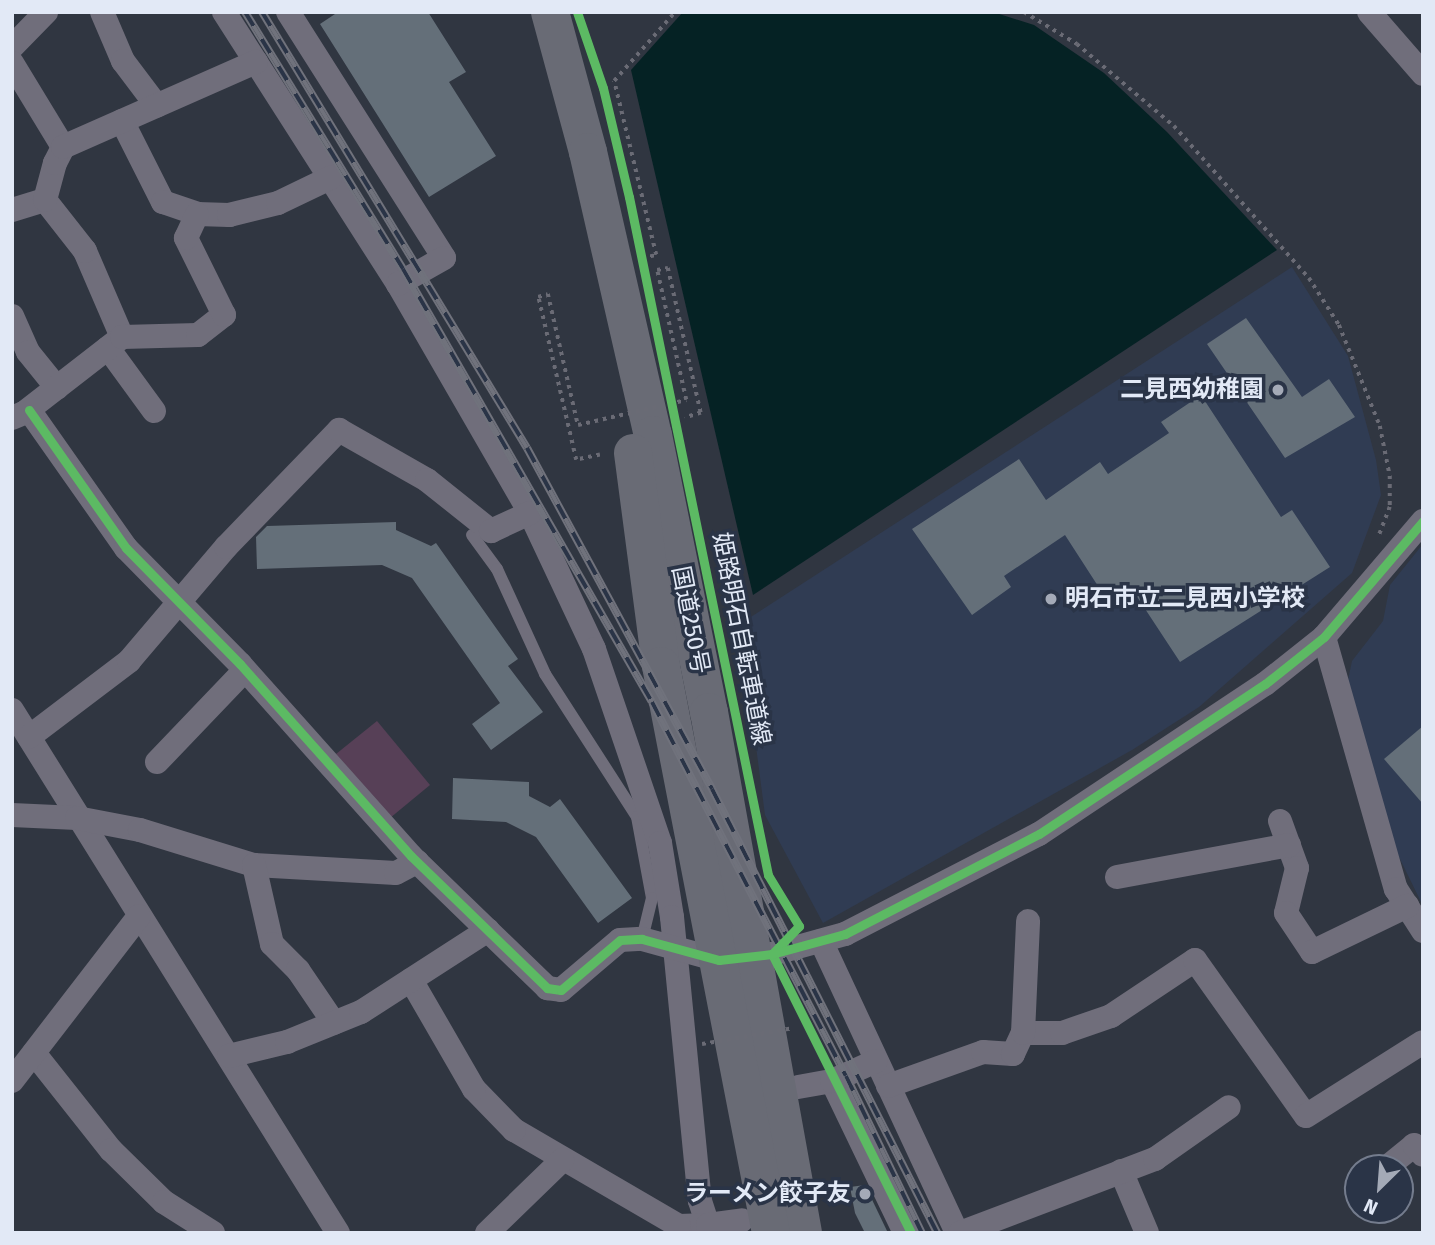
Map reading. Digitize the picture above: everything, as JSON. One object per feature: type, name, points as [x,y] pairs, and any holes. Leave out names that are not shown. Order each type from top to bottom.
[{"type":"highway","name":"国道250号","points":[[526,12],[564,145],[631,438],[661,666],[736,958],[781,1030],[803,1233]]},
{"type":"highway","name":"国道250号","points":[[550,12],[588,152],[653,435],[736,958],[733,1229]]},
{"type":"highway","points":[[781,1030],[790,1053],[815,1084],[830,1233]]},
{"type":"street","points":[[12,47],[46,12]]},
{"type":"street","points":[[102,12],[123,61],[157,106]]},
{"type":"street","points":[[224,12],[398,285],[530,513],[594,649],[660,843],[675,948],[700,1201],[733,1229]]},
{"type":"street","points":[[288,12],[444,258],[398,285]]},
{"type":"street","points":[[1369,12],[1423,74]]},
{"type":"street","points":[[45,200],[63,147],[256,62]]},
{"type":"street","points":[[12,64],[63,147]]},
{"type":"street","points":[[122,121],[163,202],[197,214],[229,215],[266,206],[330,178]]},
{"type":"street","points":[[12,210],[45,200]]},
{"type":"street","points":[[45,200],[85,251],[115,342],[154,411]]},
{"type":"street","points":[[197,214],[186,238],[224,314],[198,335],[115,342],[21,414],[126,548],[245,670],[417,862],[547,988],[561,990],[620,940],[642,939],[675,948],[736,958],[845,934],[1039,834],[1265,684],[1324,637],[1423,521]]},
{"type":"street","points":[[12,316],[28,352],[57,388]]},
{"type":"street","points":[[29,737],[129,661],[181,605],[226,547],[339,429],[427,480],[491,531],[530,513]]},
{"type":"street","points":[[1324,637],[1396,889],[1423,931]]},
{"type":"street","points":[[157,762],[245,670]]},
{"type":"street","points":[[12,710],[338,1233]]},
{"type":"street","points":[[12,815],[77,818],[140,831],[254,865],[396,873],[417,862]]},
{"type":"street","points":[[1280,821],[1297,867],[1286,914],[1312,952],[1407,906]]},
{"type":"street","points":[[1116,877],[1289,845]]},
{"type":"street","points":[[254,865],[272,944],[298,970],[334,1023]]},
{"type":"street","points":[[12,1081],[139,916]]},
{"type":"street","points":[[888,1086],[983,1052],[1013,1054],[1023,1033],[1027,921]]},
{"type":"street","points":[[229,1056],[287,1042],[361,1012],[488,930]]},
{"type":"street","points":[[821,941],[959,1233],[1155,1159],[1229,1107]]},
{"type":"street","points":[[1023,1033],[1062,1033],[1111,1016],[1195,960],[1306,1116],[1423,1042]]},
{"type":"street","points":[[411,980],[474,1088],[514,1129],[562,1160],[679,1226],[733,1229]]},
{"type":"street","points":[[34,1053],[111,1150],[164,1202],[213,1233]]},
{"type":"street","points":[[876,1060],[815,1084],[905,1233]]},
{"type":"street","points":[[1402,1154],[1414,1144],[1423,1155]]},
{"type":"street","points":[[487,1233],[562,1160]]},
{"type":"street","points":[[1121,1171],[1147,1233]]},
{"type":"lane","points":[[472,535],[497,569],[545,674],[637,817],[652,898],[642,939]]},
{"type":"path","points":[[642,258],[656,255],[614,81],[675,12]]},
{"type":"path","points":[[1024,12],[1077,44],[1174,126],[1309,278],[1339,325],[1380,426],[1390,476],[1390,508],[1377,541]]},
{"type":"path","points":[[626,183],[629,197]]},
{"type":"path","points":[[639,246],[645,272]]},
{"type":"path","points":[[600,455],[576,460],[538,297],[548,295],[578,425],[686,400],[657,271],[668,268],[701,413],[685,418]]},
{"type":"path","points":[[671,393],[679,431]]},
{"type":"path","points":[[702,1044],[781,1030]]},
{"type":"shaded area","points":[[683,12],[993,12],[1034,25],[1104,73],[1167,132],[1277,250],[753,595],[631,70]]},
{"type":"shaded area","name":"明石市立二見西小学校","points":[[1292,267],[1348,356],[1376,460],[1381,495],[1352,573],[1199,707],[1132,750],[823,923],[765,815],[740,624]]},
{"type":"shaded area","points":[[1423,544],[1423,906],[1397,853],[1348,680],[1352,661],[1383,621],[1390,585]]},
{"type":"shaded area","points":[[377,721],[430,785],[390,818],[336,754]]},
{"type":"building","points":[[338,12],[428,12],[466,72],[449,82],[496,156],[429,197],[320,24]]},
{"type":"building","points":[[1246,318],[1302,397],[1329,379],[1355,417],[1285,458],[1207,344]]},
{"type":"building","points":[[1201,395],[1281,517],[1292,510],[1330,567],[1180,662],[1130,586],[1107,600],[1065,535],[1004,576],[1011,587],[972,615],[912,529],[1019,459],[1046,500],[1100,462],[1108,474],[1169,433],[1161,422]]},
{"type":"building","points":[[396,522],[396,530],[431,546],[436,543],[518,659],[508,666],[543,712],[491,750],[472,724],[500,703],[412,578],[382,565],[257,569],[256,537],[267,526]]},
{"type":"building","points":[[1423,726],[1423,804],[1384,759]]},
{"type":"building","points":[[453,778],[529,782],[529,796],[550,807],[560,799],[632,898],[598,923],[536,837],[506,822],[452,819]]},
{"type":"building","points":[[865,1185],[888,1233],[865,1233],[855,1213],[850,1187]]},
{"type":"railway","points":[[245,12],[403,269],[652,702],[846,1076],[922,1233]]},
{"type":"railway","points":[[262,12],[527,448],[712,789],[937,1233]]},
{"type":"cycle path","name":"姫路明石自転車道線","points":[[577,12],[603,88],[629,197],[768,875],[799,926],[772,954],[911,1233]]},
{"type":"cycle path","points":[[29,410],[126,548],[240,664],[411,856],[547,988],[561,990],[620,940],[642,939],[719,960],[772,954],[845,934],[1039,834],[1265,684],[1324,637],[1423,521]]},
{"type":"place","name":"二見西幼稚園","points":[[1278,390]]},
{"type":"place","name":"明石市立二見西小学校","points":[[1051,599]]},
{"type":"place","name":"ラーメン餃子友","points":[[865,1194]]}]
